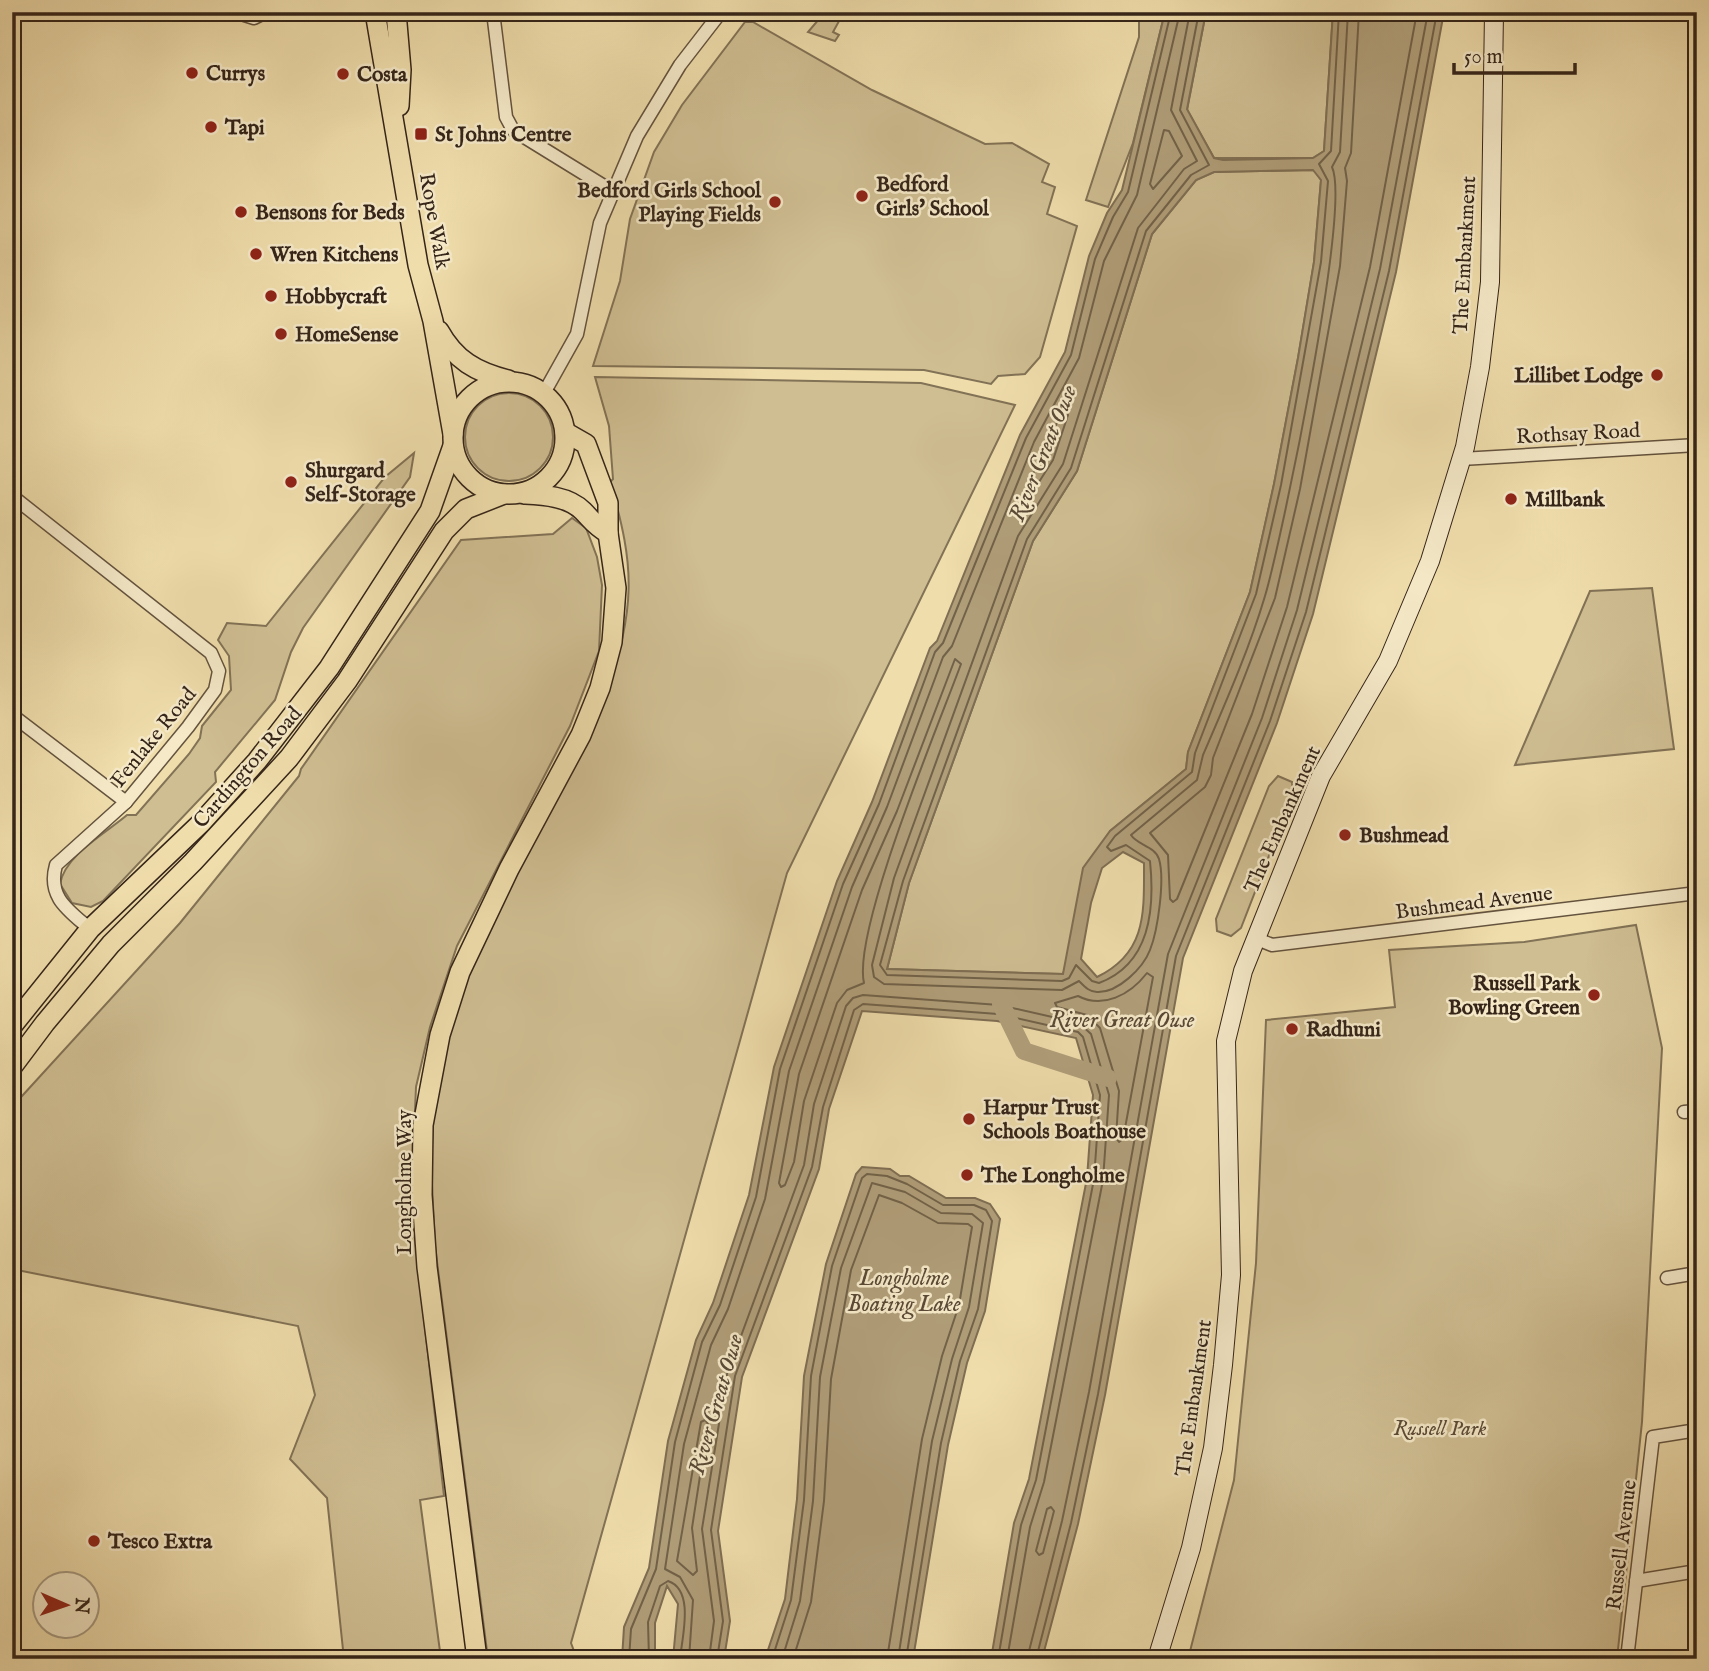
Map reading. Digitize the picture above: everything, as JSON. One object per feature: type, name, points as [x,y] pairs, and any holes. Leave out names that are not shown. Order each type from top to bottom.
[{"type":"main road","name":"Rope Walk","points":[[396,12],[401,70],[398,128]]},
{"type":"main road","name":"Rope Walk","points":[[377,21],[398,128],[418,265],[433,321],[453,440]]},
{"type":"main road","name":"Rope Walk","points":[[433,321],[461,360],[483,374],[512,381]]},
{"type":"main road","points":[[512,494],[542,484],[558,466],[564,453],[565,432],[556,406],[544,393],[529,385],[512,381],[486,387],[465,402],[456,417],[453,440],[457,460],[475,483],[512,494],[547,495],[572,503],[582,510],[593,525],[608,533]]},
{"type":"main road","name":"Longholme Way","points":[[477,1659],[427,1267],[422,1183],[427,1095],[440,1034],[464,962],[509,869],[581,735],[608,664],[616,604],[615,570],[608,533],[608,503],[586,444],[565,432]]},
{"type":"main road","name":"Cardington Road","points":[[12,1026],[90,929],[201,823],[257,761],[329,668],[430,511],[453,440]]},
{"type":"main road","name":"Cardington Road","points":[[12,1068],[45,1023],[111,944],[193,862],[289,758],[347,681],[444,531],[466,509],[512,494]]},
{"type":"street","points":[[235,12],[254,18],[266,12]]},
{"type":"street","points":[[364,12],[377,21]]},
{"type":"street","points":[[493,12],[506,117],[513,130],[612,191]]},
{"type":"street","points":[[544,393],[573,344],[581,323],[592,257],[612,191],[637,136],[680,65],[721,12]]},
{"type":"street","name":"The Embankment","points":[[1157,1659],[1191,1548],[1213,1448],[1231,1275],[1226,1041],[1243,971],[1321,776],[1388,661],[1430,561],[1461,459],[1480,367],[1490,282],[1494,12]]},
{"type":"street","name":"Rothsay Road","points":[[1461,459],[1697,445]]},
{"type":"street","name":"Fenlake Road","points":[[12,496],[211,653],[219,670],[215,690],[126,802],[56,865],[52,879],[54,892],[61,904],[90,929]]},
{"type":"street","points":[[12,715],[126,802]]},
{"type":"street","name":"Bushmead Avenue","points":[[1257,939],[1272,945],[1697,893]]},
{"type":"street","points":[[1667,1278],[1697,1273]]},
{"type":"street","name":"Russell Avenue","points":[[1628,1659],[1653,1437],[1697,1430]]},
{"type":"street","points":[[1636,1581],[1697,1571]]},
{"type":"green space","points":[[825,12],[844,12],[833,32],[839,35],[835,41],[808,32]]},
{"type":"green space","points":[[1139,12],[1165,12],[1133,143],[1108,207],[1086,200],[1139,37]]},
{"type":"green space","points":[[1206,12],[1333,12],[1324,151],[1313,158],[1214,158],[1187,110]]},
{"type":"green space","name":"Bedford Girls' School","points":[[745,22],[753,22],[872,90],[985,144],[1012,143],[1049,164],[1042,182],[1055,187],[1047,214],[1077,226],[1040,357],[1025,374],[998,376],[991,384],[924,370],[593,366],[620,281],[630,219],[654,152],[682,105]]},
{"type":"green space","points":[[1314,170],[1321,180],[1314,262],[1274,484],[1250,592],[1188,752],[1186,769],[1110,831],[1063,974],[887,969],[909,883],[1033,541],[1077,471],[1152,234],[1196,180],[1214,172]]},
{"type":"green space","points":[[595,377],[921,383],[1015,405],[787,873],[571,1643],[577,1659],[488,1659],[435,1246],[431,1164],[434,1106],[450,1029],[472,962],[606,695],[623,637],[629,589],[628,565],[610,482],[613,479],[609,426]]},
{"type":"green space","points":[[509,393],[526,397],[540,406],[549,420],[553,437],[549,454],[540,468],[526,477],[509,481],[492,477],[478,468],[469,454],[465,437],[469,420],[478,406],[492,397]]},
{"type":"green space","points":[[414,453],[410,477],[303,628],[291,652],[275,700],[215,772],[216,782],[103,901],[91,907],[72,903],[60,884],[63,873],[88,845],[127,815],[136,815],[189,754],[200,738],[202,726],[231,690],[229,656],[218,640],[227,623],[266,626],[385,477]]},
{"type":"green space","points":[[572,518],[586,528],[597,557],[602,585],[599,651],[570,726],[457,946],[430,1027],[416,1087],[411,1203],[444,1496],[420,1500],[441,1659],[344,1659],[327,1498],[290,1459],[315,1395],[298,1326],[12,1269],[12,1107],[180,923],[299,776],[301,769],[461,540],[553,534]]},
{"type":"green space","points":[[1652,588],[1674,749],[1515,765],[1590,591]]},
{"type":"green space","points":[[1278,776],[1292,782],[1293,794],[1241,928],[1231,936],[1217,931],[1216,919],[1269,786]]},
{"type":"green space","name":"Russell Park","points":[[1636,925],[1662,1048],[1642,1422],[1617,1659],[1188,1659],[1234,1480],[1256,1263],[1266,1020],[1395,1007],[1389,950],[1524,942]]},
{"type":"water","name":"River Great Ouse","points":[[1165,12],[1206,12],[1187,109],[1214,158],[1223,160],[1313,158],[1324,151],[1333,12],[1444,12],[1396,272],[1313,614],[1277,723],[1183,958],[1105,1395],[1078,1524],[1042,1659],[991,1659],[1014,1523],[1029,1479],[1087,1178],[1093,1095],[1076,1038],[997,1021],[862,1011],[829,1109],[819,1169],[742,1377],[718,1531],[730,1621],[724,1659],[673,1659],[678,1604],[667,1586],[655,1623],[655,1659],[622,1659],[624,1627],[649,1568],[668,1441],[696,1340],[713,1303],[749,1195],[774,1067],[837,881],[872,802],[930,648],[937,641],[1020,435],[1065,352],[1089,256],[1107,213],[1122,190]],"holes":[[[1313,170],[1321,180],[1314,262],[1274,484],[1250,592],[1188,752],[1186,769],[1110,831],[1083,868],[1063,974],[887,969],[909,883],[1033,541],[1077,471],[1152,234],[1196,180],[1214,172]],[[1123,852],[1144,863],[1144,898],[1139,929],[1125,956],[1097,977],[1081,959],[1091,903],[1102,868]]]},
{"type":"water","name":"Longholme Boating Lake","points":[[862,1167],[890,1169],[900,1176],[909,1176],[946,1198],[975,1198],[990,1204],[1000,1219],[985,1311],[967,1363],[948,1445],[913,1659],[765,1659],[785,1599],[797,1499],[804,1376],[826,1264],[856,1174]]},
{"type":"waterway","points":[[1001,1004],[1024,1051],[1108,1078]]},
{"type":"place","name":"Currys","points":[[192,73]]},
{"type":"place","name":"Costa","points":[[343,74]]},
{"type":"place","name":"Tapi","points":[[211,127]]},
{"type":"place","name":"St Johns Centre","points":[[421,134]]},
{"type":"place","name":"Bedford Girls' School","points":[[862,196]]},
{"type":"place","name":"Bedford Girls School Playing Fields","points":[[775,202]]},
{"type":"place","name":"Bensons for Beds","points":[[241,212]]},
{"type":"place","name":"Wren Kitchens","points":[[256,254]]},
{"type":"place","name":"Hobbycraft","points":[[271,296]]},
{"type":"place","name":"HomeSense","points":[[281,334]]},
{"type":"place","name":"Lillibet Lodge","points":[[1657,375]]},
{"type":"place","name":"Shurgard Self-Storage","points":[[291,482]]},
{"type":"place","name":"Millbank","points":[[1511,499]]},
{"type":"place","name":"Bushmead","points":[[1345,835]]},
{"type":"place","name":"Russell Park Bowling Green","points":[[1594,995]]},
{"type":"place","name":"Radhuni","points":[[1292,1029]]},
{"type":"place","name":"Harpur Trust Schools Boathouse","points":[[969,1119]]},
{"type":"place","name":"The Longholme","points":[[967,1175]]},
{"type":"place","name":"Tesco Extra","points":[[94,1541]]}]
